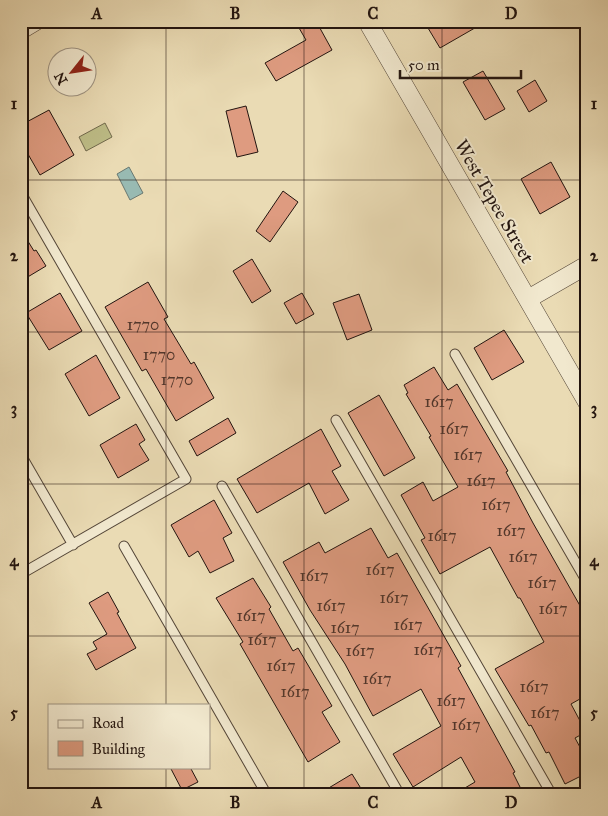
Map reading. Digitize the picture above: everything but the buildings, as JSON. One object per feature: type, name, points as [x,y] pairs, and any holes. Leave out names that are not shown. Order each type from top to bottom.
[{"type":"street","points":[[21,30],[36,21]]},
{"type":"street","name":"West Tepee Street","points":[[367,21],[587,402]]},
{"type":"street","points":[[528,299],[587,265]]},
{"type":"lane","points":[[21,193],[186,479],[21,574]]},
{"type":"lane","points":[[455,354],[587,582]]},
{"type":"lane","points":[[336,420],[552,795]]},
{"type":"lane","points":[[21,455],[73,545]]},
{"type":"lane","points":[[222,486],[400,795]]},
{"type":"lane","points":[[124,546],[267,795]]},
{"type":"green space","points":[[105,123],[112,137],[86,151],[79,137]]},
{"type":"water","points":[[129,167],[143,193],[130,200],[117,174]]}]
